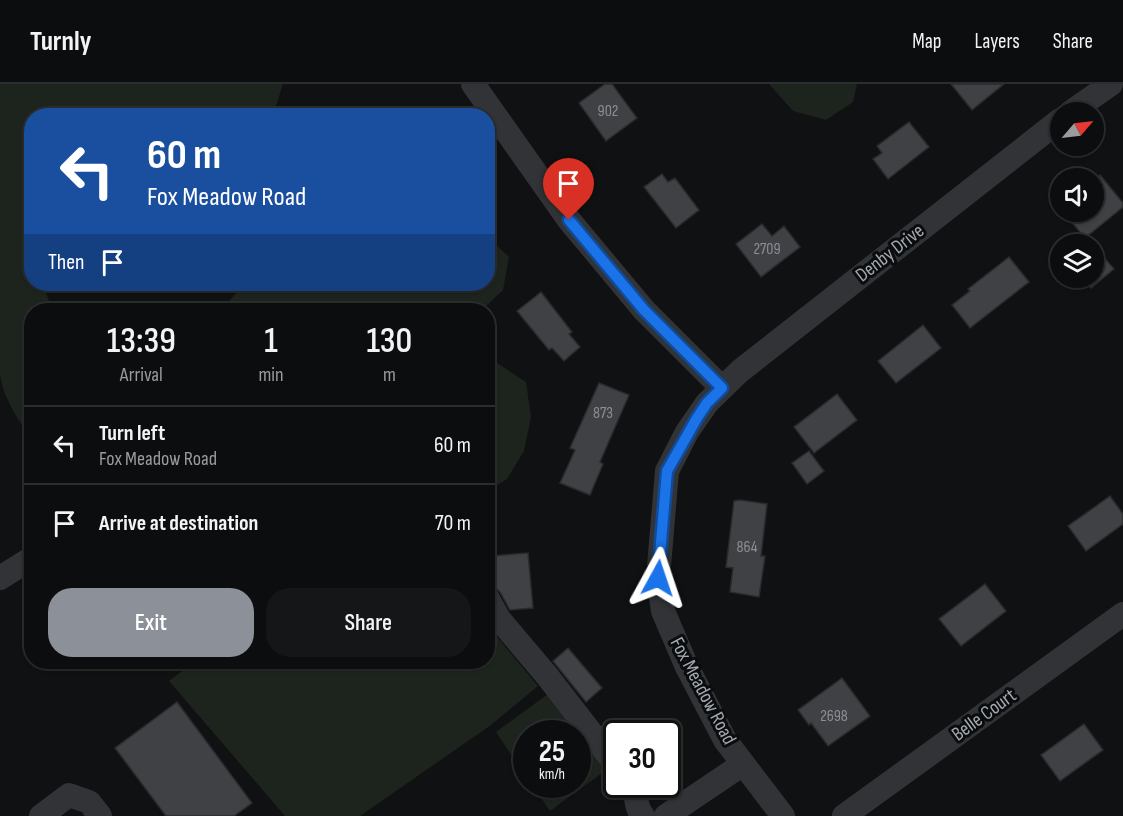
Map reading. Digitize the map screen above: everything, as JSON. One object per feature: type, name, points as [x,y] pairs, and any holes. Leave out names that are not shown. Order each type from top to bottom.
[{"type":"street","points":[[473,84],[490,108]]},
{"type":"street","points":[[1085,102],[1111,84]]},
{"type":"street","points":[[495,115],[569,220],[644,310],[722,388]]},
{"type":"street","name":"Denby Drive","points":[[722,388],[740,371],[1050,128]]},
{"type":"street","name":"Fox Meadow Road","points":[[722,388],[707,403],[687,432],[667,471],[658,578],[663,611],[687,667],[725,740],[783,816]]},
{"type":"street","points":[[0,578],[24,563]]},
{"type":"street","points":[[495,612],[603,748]]},
{"type":"street","name":"Belle Court","points":[[844,816],[1123,614]]},
{"type":"street","points":[[666,816],[743,764]]},
{"type":"street","points":[[41,816],[69,795],[89,802],[100,816]]},
{"type":"street","points":[[635,798],[637,810],[643,816]]},
{"type":"shaded area","points":[[0,84],[283,84],[275,108],[24,108],[24,291],[45,291],[50,303],[24,303],[24,428],[8,400],[0,374]]},
{"type":"shaded area","points":[[769,84],[857,84],[853,102],[826,120],[793,111]]},
{"type":"shaded area","points":[[495,244],[509,257],[503,290],[489,303],[225,303],[238,291],[495,291]]},
{"type":"shaded area","points":[[495,362],[526,382],[531,417],[524,451],[507,479],[495,487]]},
{"type":"shaded area","points":[[495,634],[538,686],[491,725],[360,816],[285,816],[169,681],[185,669],[495,669]]},
{"type":"shaded area","points":[[556,688],[580,720],[513,720],[513,758],[496,732]]},
{"type":"shaded area","points":[[591,735],[603,751],[603,772],[591,781]]},
{"type":"shaded area","points":[[541,798],[568,798],[550,811]]},
{"type":"building","points":[[605,84],[612,84],[637,118],[606,141],[579,103]]},
{"type":"building","points":[[951,84],[1004,84],[972,110]]},
{"type":"building","points":[[909,122],[929,147],[888,179],[873,159],[882,153],[877,146]]},
{"type":"building","points":[[662,174],[668,182],[675,178],[699,210],[676,228],[644,187]]},
{"type":"building","points":[[1104,180],[1123,203],[1123,207],[1090,234],[1082,234],[1071,222],[1104,222]]},
{"type":"building","points":[[762,224],[772,236],[784,226],[800,247],[761,277],[736,244]]},
{"type":"building","points":[[1009,257],[1029,282],[970,328],[952,305],[970,291],[968,289]]},
{"type":"building","points":[[1104,258],[1114,269],[1104,277]]},
{"type":"building","points":[[541,292],[572,332],[569,334],[580,347],[564,361],[552,348],[549,350],[517,311]]},
{"type":"building","points":[[923,325],[941,348],[896,383],[878,361]]},
{"type":"building","points":[[599,383],[629,395],[600,462],[603,464],[590,495],[560,483],[575,450],[570,448]]},
{"type":"building","points":[[837,394],[857,420],[814,453],[794,427]]},
{"type":"building","points":[[809,451],[824,471],[807,484],[792,463]]},
{"type":"building","points":[[1110,496],[1123,514],[1123,524],[1086,551],[1068,526]]},
{"type":"building","points":[[734,501],[767,504],[761,556],[765,556],[759,597],[730,592],[733,568],[726,567]]},
{"type":"building","points":[[528,553],[533,608],[510,610],[495,588],[495,556]]},
{"type":"building","points":[[985,584],[1006,611],[961,646],[939,619]]},
{"type":"building","points":[[568,648],[602,688],[586,702],[553,661]]},
{"type":"building","points":[[842,678],[870,716],[828,746],[798,710]]},
{"type":"building","points":[[177,702],[252,803],[234,816],[166,816],[115,748]]},
{"type":"building","points":[[1084,724],[1103,750],[1060,781],[1041,755]]},
{"type":"route","points":[[569,220],[644,310],[722,388],[707,403],[687,432],[667,471],[658,578]]}]
